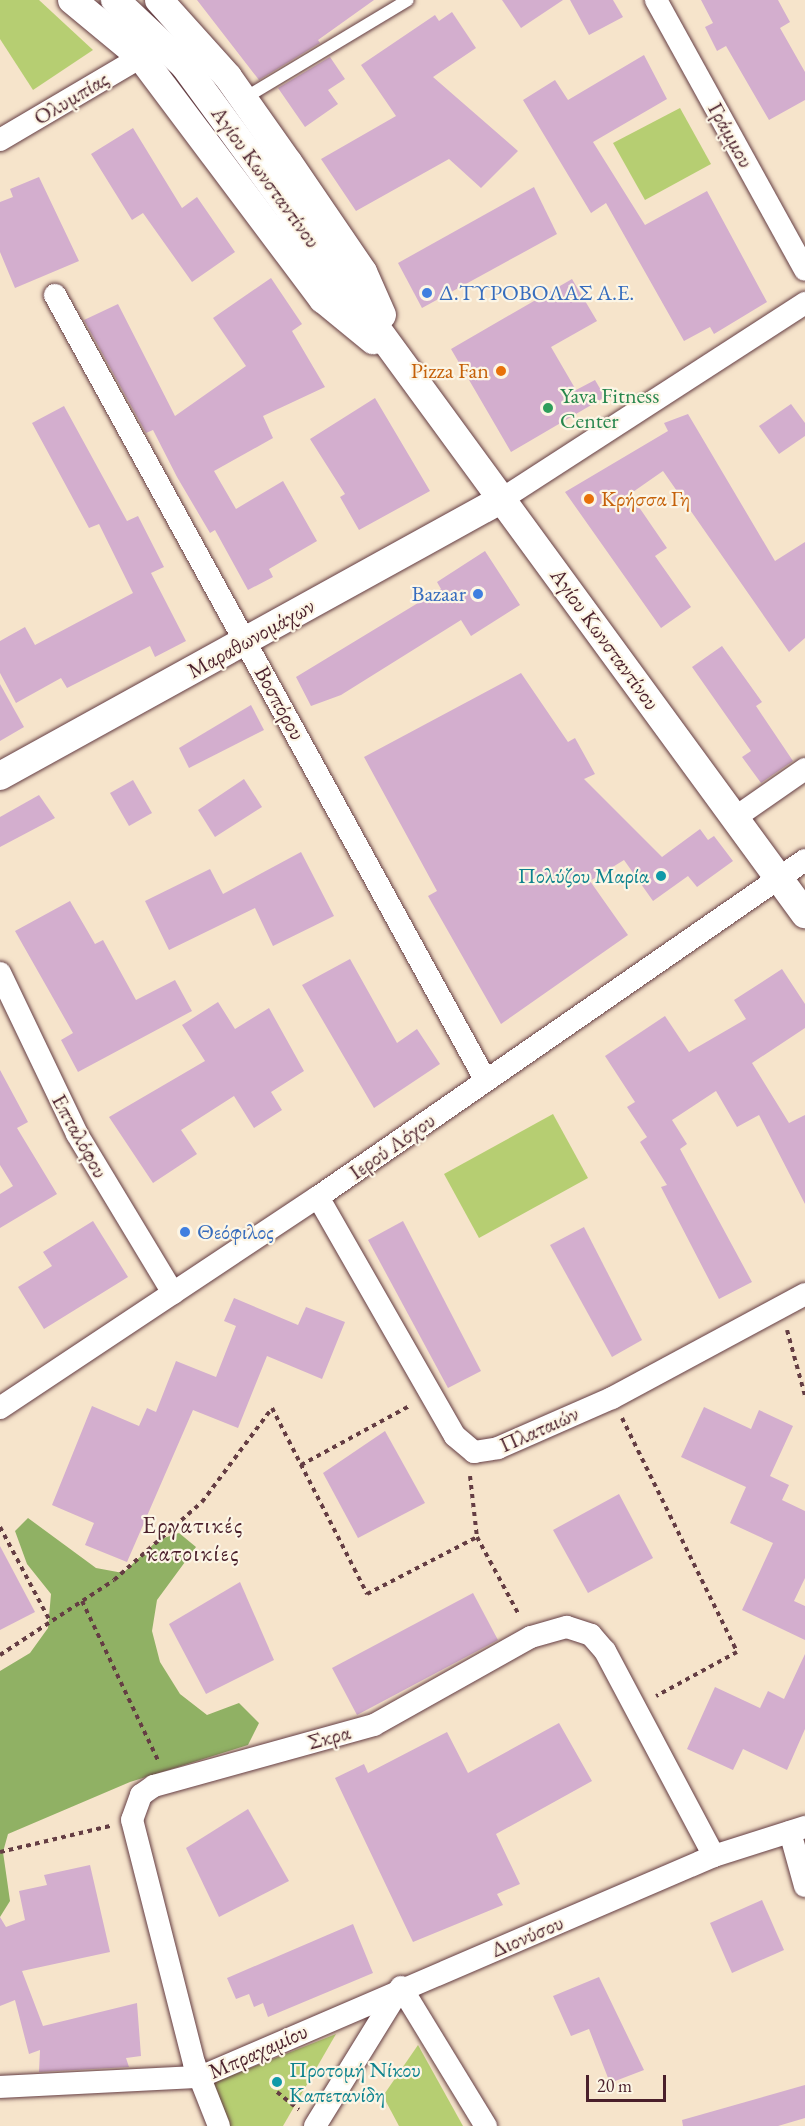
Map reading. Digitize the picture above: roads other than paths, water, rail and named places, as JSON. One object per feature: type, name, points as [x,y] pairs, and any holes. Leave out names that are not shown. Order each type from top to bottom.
[{"type":"street","name":"Αγίου Κωνσταντίνου","points":[[72,0],[141,57],[323,299],[405,366]]},
{"type":"street","name":"Αγίου Κωνσταντίνου","points":[[115,0],[184,65],[779,875],[805,914]]},
{"type":"street","name":"Αγίου Κωνσταντίνου","points":[[159,0],[243,99],[363,272],[405,366]]},
{"type":"street","name":"Γράμμου","points":[[656,0],[805,270]]},
{"type":"street","name":"Ολυμπίας","points":[[0,140],[141,57]]},
{"type":"street","name":"Βοσπόρου","points":[[55,295],[486,1081]]},
{"type":"street","points":[[502,499],[805,303]]},
{"type":"street","name":"Μαραθωνομάχων","points":[[0,776],[502,499]]},
{"type":"street","points":[[736,817],[805,769]]},
{"type":"street","name":"Ιερού Λόχου","points":[[0,1408],[318,1197],[779,875],[805,860]]},
{"type":"street","name":"Επταλόφου","points":[[0,974],[77,1134],[173,1293]]},
{"type":"street","name":"Πλαταιών","points":[[318,1197],[455,1436],[474,1452],[498,1448],[612,1398],[805,1294]]},
{"type":"street","name":"Σκρα","points":[[200,2077],[132,1820],[141,1795],[168,1780],[374,1725],[531,1637],[567,1627],[591,1635],[636,1706],[714,1856]]},
{"type":"street","points":[[798,1829],[805,1886]]},
{"type":"street","name":"Διονύσου","points":[[401,1987],[714,1856],[798,1829]]},
{"type":"street","points":[[315,2126],[401,1987],[486,2126]]},
{"type":"street","name":"Μπραχαμίου","points":[[0,2088],[200,2077],[401,1987]]},
{"type":"street","points":[[200,2077],[219,2126]]},
{"type":"lane","points":[[243,99],[408,0]]},
{"type":"place","name":"Δ.ΤΥΡΟΒΟΛΑΣ Α.Ε.","points":[[427,293]]},
{"type":"place","name":"Pizza Fan","points":[[501,371]]},
{"type":"place","name":"Yava Fitness Center","points":[[548,408]]},
{"type":"place","name":"Κρήσσα Γη","points":[[589,499]]},
{"type":"place","name":"Bazaar","points":[[478,594]]},
{"type":"place","name":"Πολύζου Μαρία","points":[[661,876]]},
{"type":"place","name":"Θεόφιλος","points":[[185,1232]]},
{"type":"place","name":"Προτομή Νίκου Καπετανίδη","points":[[277,2082]]},
{"type":"district","name":"Εργατικές κατοικίες","points":[[193,1539]]}]
